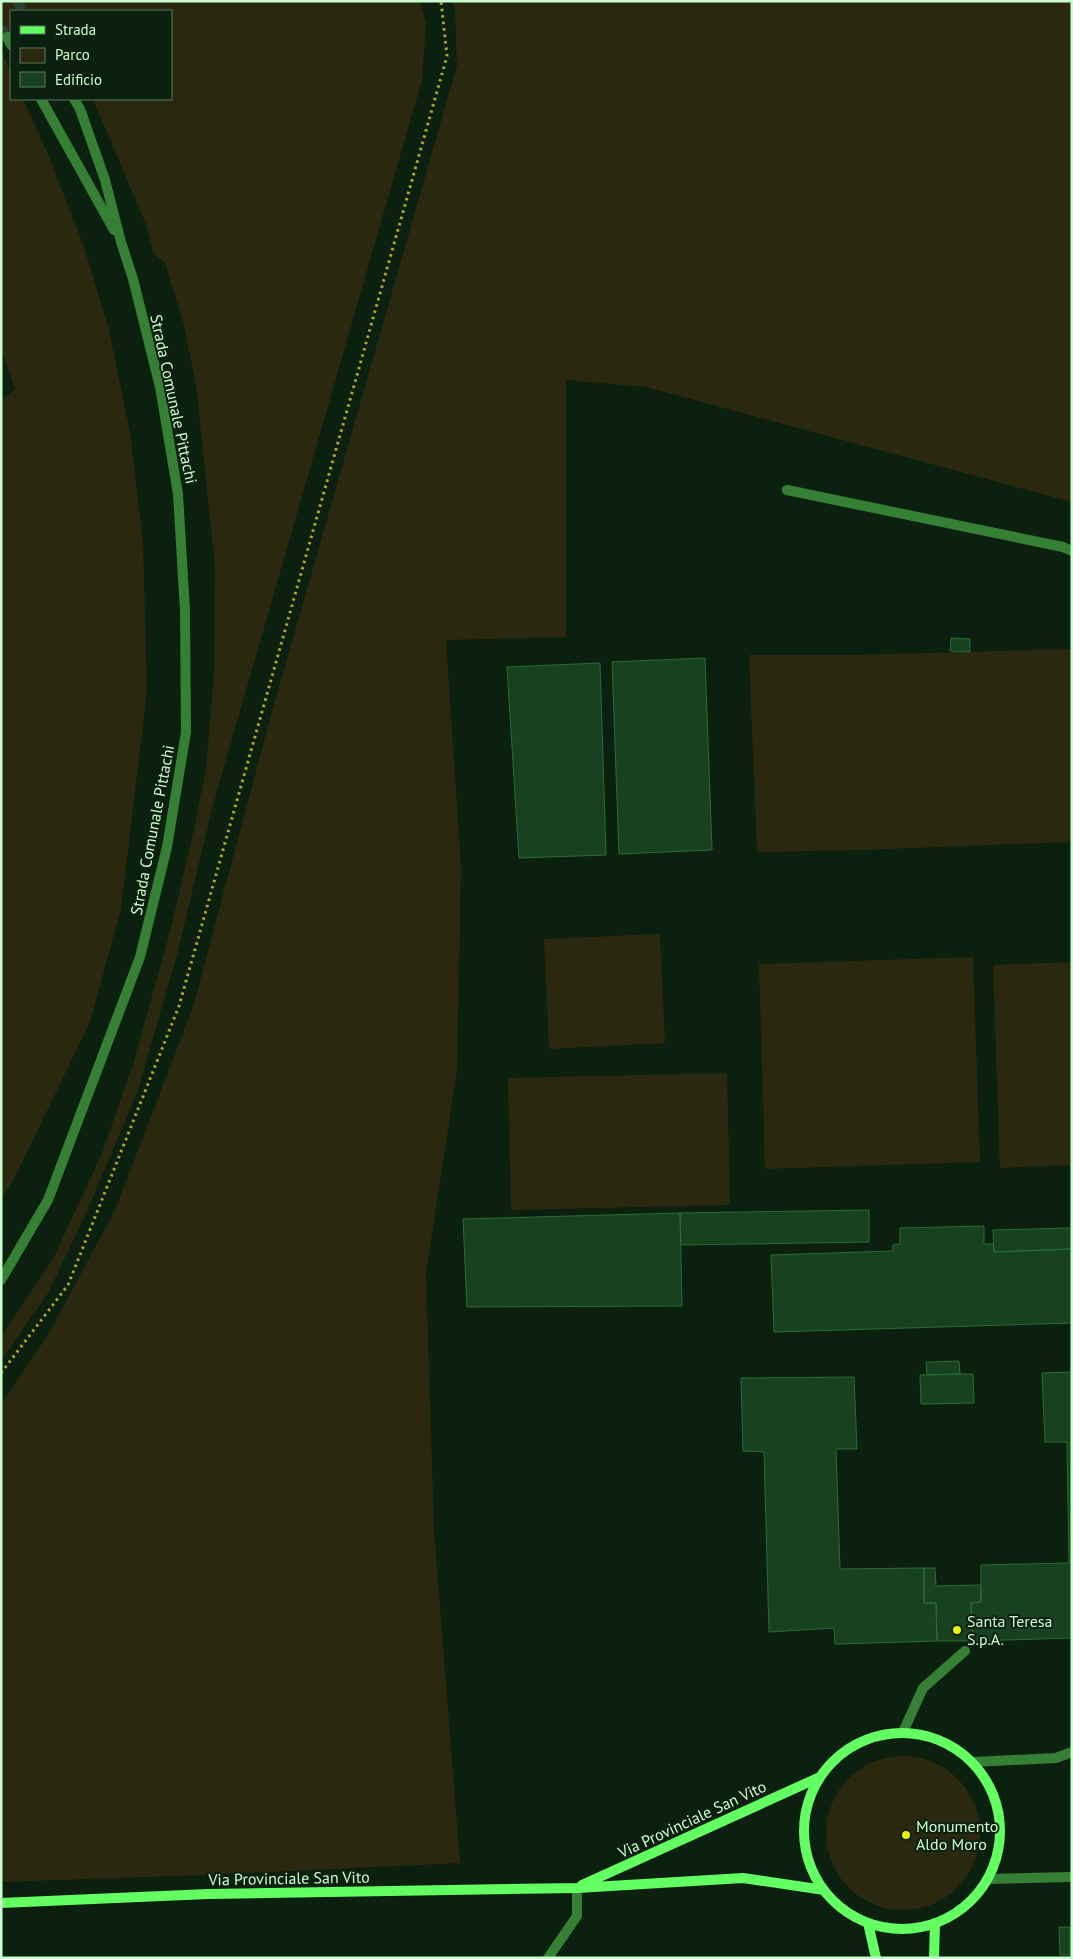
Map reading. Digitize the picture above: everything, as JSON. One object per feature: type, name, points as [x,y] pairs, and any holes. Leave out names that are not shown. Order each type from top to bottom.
[{"type":"main road","points":[[903,1732],[929,1736],[953,1746],[973,1762],[991,1788],[1000,1818],[999,1849],[988,1879],[974,1898],[956,1913],[935,1923],[913,1928],[890,1928],[868,1923],[843,1910],[824,1890],[809,1864],[804,1834],[807,1804],[820,1777],[836,1758],[856,1744],[879,1735],[903,1732]]},
{"type":"main road","name":"Via Provinciale San Vito","points":[[577,1888],[820,1777]]},
{"type":"main road","name":"Via Provinciale San Vito","points":[[1,1903],[208,1894],[577,1888],[743,1878],[824,1890]]},
{"type":"main road","points":[[868,1923],[876,1958]]},
{"type":"main road","points":[[934,1958],[935,1923]]},
{"type":"street","points":[[42,100],[120,242]]},
{"type":"street","points":[[75,100],[80,109],[105,180],[120,242]]},
{"type":"street","name":"Strada Comunale Pittachi","points":[[1,1280],[48,1200],[140,957],[167,847],[186,732],[185,610],[178,494],[160,387],[133,279],[120,242]]},
{"type":"street","points":[[787,490],[1063,547],[1072,551]]},
{"type":"street","points":[[903,1732],[923,1688],[965,1651]]},
{"type":"street","points":[[973,1762],[1056,1758],[1071,1754]]},
{"type":"street","points":[[988,1879],[1072,1877]]},
{"type":"street","points":[[548,1958],[578,1916],[577,1888]]},
{"type":"path","points":[[1,1373],[68,1285],[179,1006],[447,56],[441,1]]},
{"type":"green space","points":[[1,1],[420,1],[426,23],[422,80],[213,805],[177,955],[138,1090],[85,1216],[48,1293],[1,1361],[1,1337],[54,1257],[102,1153],[133,1064],[171,928],[206,768],[214,674],[215,566],[196,385],[184,325],[165,263],[154,254],[145,222],[93,100],[172,100],[172,10],[10,10],[10,36],[1,42]]},
{"type":"green space","points":[[453,1],[1072,1],[1072,502],[646,387],[566,380],[566,637],[446,640],[461,867],[457,1071],[426,1273],[434,1530],[460,1863],[1,1882],[1,1404],[48,1335],[115,1210],[193,1007],[271,715],[457,65]]},
{"type":"green space","points":[[1,50],[10,71],[10,100],[23,100],[48,154],[84,247],[109,330],[130,432],[143,541],[147,691],[121,909],[90,1022],[15,1177],[1,1199],[1,401],[15,389],[1,348]]},
{"type":"green space","points":[[1072,649],[1072,842],[757,852],[749,655],[854,655]]},
{"type":"green space","points":[[660,934],[665,1043],[549,1049],[544,939]]},
{"type":"green space","points":[[973,957],[980,1162],[765,1169],[759,964]]},
{"type":"green space","points":[[1072,962],[1072,1165],[1000,1168],[993,965]]},
{"type":"green space","points":[[727,1073],[730,1205],[511,1210],[508,1078]]},
{"type":"green space","points":[[903,1756],[918,1757],[933,1762],[958,1778],[974,1803],[979,1818],[979,1848],[974,1863],[958,1888],[933,1904],[918,1909],[903,1910],[888,1909],[873,1904],[848,1888],[832,1863],[827,1848],[826,1833],[827,1818],[832,1803],[848,1778],[873,1762],[888,1757]]},
{"type":"building","points":[[951,638],[970,639],[970,652],[950,651]]},
{"type":"building","points":[[705,658],[712,850],[619,854],[612,662]]},
{"type":"building","points":[[600,663],[606,855],[519,858],[507,667]]},
{"type":"building","points":[[869,1210],[869,1242],[681,1245],[680,1213]]},
{"type":"building","points":[[680,1213],[682,1306],[467,1307],[463,1219]]},
{"type":"building","points":[[984,1226],[984,1244],[993,1244],[994,1252],[1072,1249],[1072,1323],[774,1332],[771,1255],[893,1251],[893,1245],[900,1244],[900,1228]]},
{"type":"building","points":[[1072,1228],[1072,1249],[994,1252],[993,1230]]},
{"type":"building","points":[[959,1361],[960,1374],[927,1375],[926,1362]]},
{"type":"building","points":[[1072,1372],[1072,1638],[973,1641],[971,1603],[981,1602],[981,1565],[1069,1563],[1067,1442],[1045,1442],[1042,1373]]},
{"type":"building","points":[[973,1374],[974,1403],[921,1404],[920,1375]]},
{"type":"building","points":[[854,1377],[857,1449],[836,1449],[840,1569],[924,1568],[924,1603],[936,1603],[937,1641],[835,1644],[834,1628],[769,1632],[764,1452],[743,1451],[741,1378]]},
{"type":"building","points":[[924,1568],[935,1568],[936,1586],[981,1585],[981,1602],[971,1603],[973,1641],[937,1641],[936,1603],[924,1603]]},
{"type":"building","points":[[1059,1927],[1070,1927],[1070,1955],[1060,1955]]},
{"type":"tunnel","points":[[17,1],[22,10]]},
{"type":"tunnel","points":[[1,28],[7,37]]},
{"type":"place","name":"Santa Teresa S.p.A.","points":[[957,1630]]},
{"type":"place","name":"Monumento Aldo Moro","points":[[906,1835]]}]
